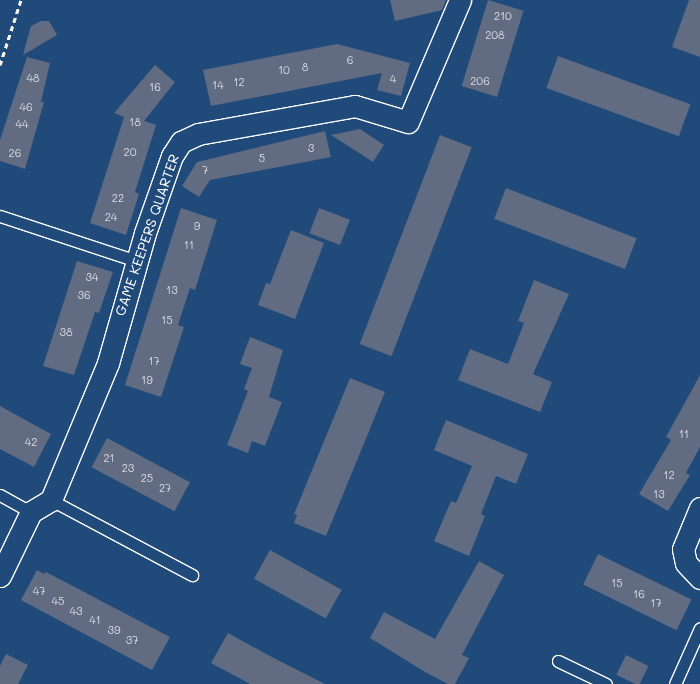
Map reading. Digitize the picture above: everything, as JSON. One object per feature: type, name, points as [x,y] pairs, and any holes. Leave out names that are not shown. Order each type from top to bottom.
[{"type":"street","name":"GAME KEEPERS QUARTER","points":[[51,500],[108,362],[137,260],[172,156],[181,142],[198,134],[355,106],[408,122],[460,0]]},
{"type":"street","points":[[0,576],[31,512],[51,500]]},
{"type":"street","points":[[700,508],[683,549],[686,563],[700,578]]},
{"type":"lane","points":[[0,216],[137,260]]},
{"type":"lane","points":[[0,495],[31,512]]},
{"type":"lane","points":[[51,500],[192,575]]},
{"type":"lane","points":[[675,684],[700,628]]},
{"type":"lane","points":[[558,661],[606,684]]},
{"type":"path","points":[[0,65],[21,0]]},
{"type":"building","points":[[390,0],[446,0],[442,10],[395,21]]},
{"type":"building","points":[[488,0],[523,11],[497,97],[462,86]]},
{"type":"building","points":[[689,0],[700,0],[700,57],[672,47]]},
{"type":"building","points":[[41,21],[49,21],[57,35],[23,55],[31,26]]},
{"type":"building","points":[[337,44],[410,63],[401,96],[377,90],[382,73],[211,106],[203,70]]},
{"type":"building","points":[[558,56],[690,104],[679,136],[546,88]]},
{"type":"building","points":[[27,57],[50,63],[41,102],[44,102],[25,169],[0,161],[0,140]]},
{"type":"building","points":[[155,65],[175,82],[144,121],[156,125],[135,192],[139,194],[126,235],[90,223],[124,117],[114,113]]},
{"type":"building","points":[[360,129],[384,145],[373,162],[331,135]]},
{"type":"building","points":[[325,131],[331,157],[210,180],[199,197],[182,186],[197,162]]},
{"type":"building","points":[[440,135],[472,147],[391,356],[360,344]]},
{"type":"building","points":[[506,188],[637,238],[625,269],[494,219]]},
{"type":"building","points":[[181,208],[217,220],[195,290],[190,288],[178,325],[184,327],[161,397],[125,385]]},
{"type":"building","points":[[319,208],[350,220],[340,245],[309,233]]},
{"type":"building","points":[[291,230],[324,243],[295,319],[258,305],[266,283],[270,284]]},
{"type":"building","points":[[77,261],[113,272],[99,313],[95,312],[74,375],[43,366]]},
{"type":"building","points":[[534,280],[569,294],[533,374],[552,382],[540,412],[458,380],[470,349],[508,364],[524,323],[518,321]]},
{"type":"building","points":[[250,337],[283,350],[269,397],[282,402],[265,446],[252,441],[248,453],[227,445],[248,391],[244,389],[252,368],[240,364]]},
{"type":"building","points":[[700,375],[700,447],[686,473],[690,475],[668,511],[639,494],[671,440],[666,437]]},
{"type":"building","points":[[350,378],[385,392],[326,536],[294,523],[297,515],[294,514]]},
{"type":"building","points":[[0,406],[51,434],[34,467],[0,449]]},
{"type":"building","points":[[446,420],[528,454],[516,484],[496,476],[481,514],[485,516],[469,556],[434,541],[451,501],[456,503],[472,466],[434,450]]},
{"type":"building","points":[[107,438],[190,482],[175,511],[92,467]]},
{"type":"building","points":[[270,550],[342,590],[326,619],[254,579]]},
{"type":"building","points":[[598,554],[691,600],[677,630],[583,585]]},
{"type":"building","points":[[479,561],[504,575],[462,655],[469,658],[455,684],[448,684],[425,672],[370,638],[384,612],[435,639]]},
{"type":"building","points":[[37,570],[44,574],[46,572],[170,637],[152,670],[21,600]]},
{"type":"building","points":[[228,633],[325,684],[250,684],[211,663]]},
{"type":"building","points":[[6,654],[28,665],[18,684],[0,684],[0,666]]},
{"type":"building","points":[[626,655],[648,666],[640,684],[635,684],[616,675]]}]
